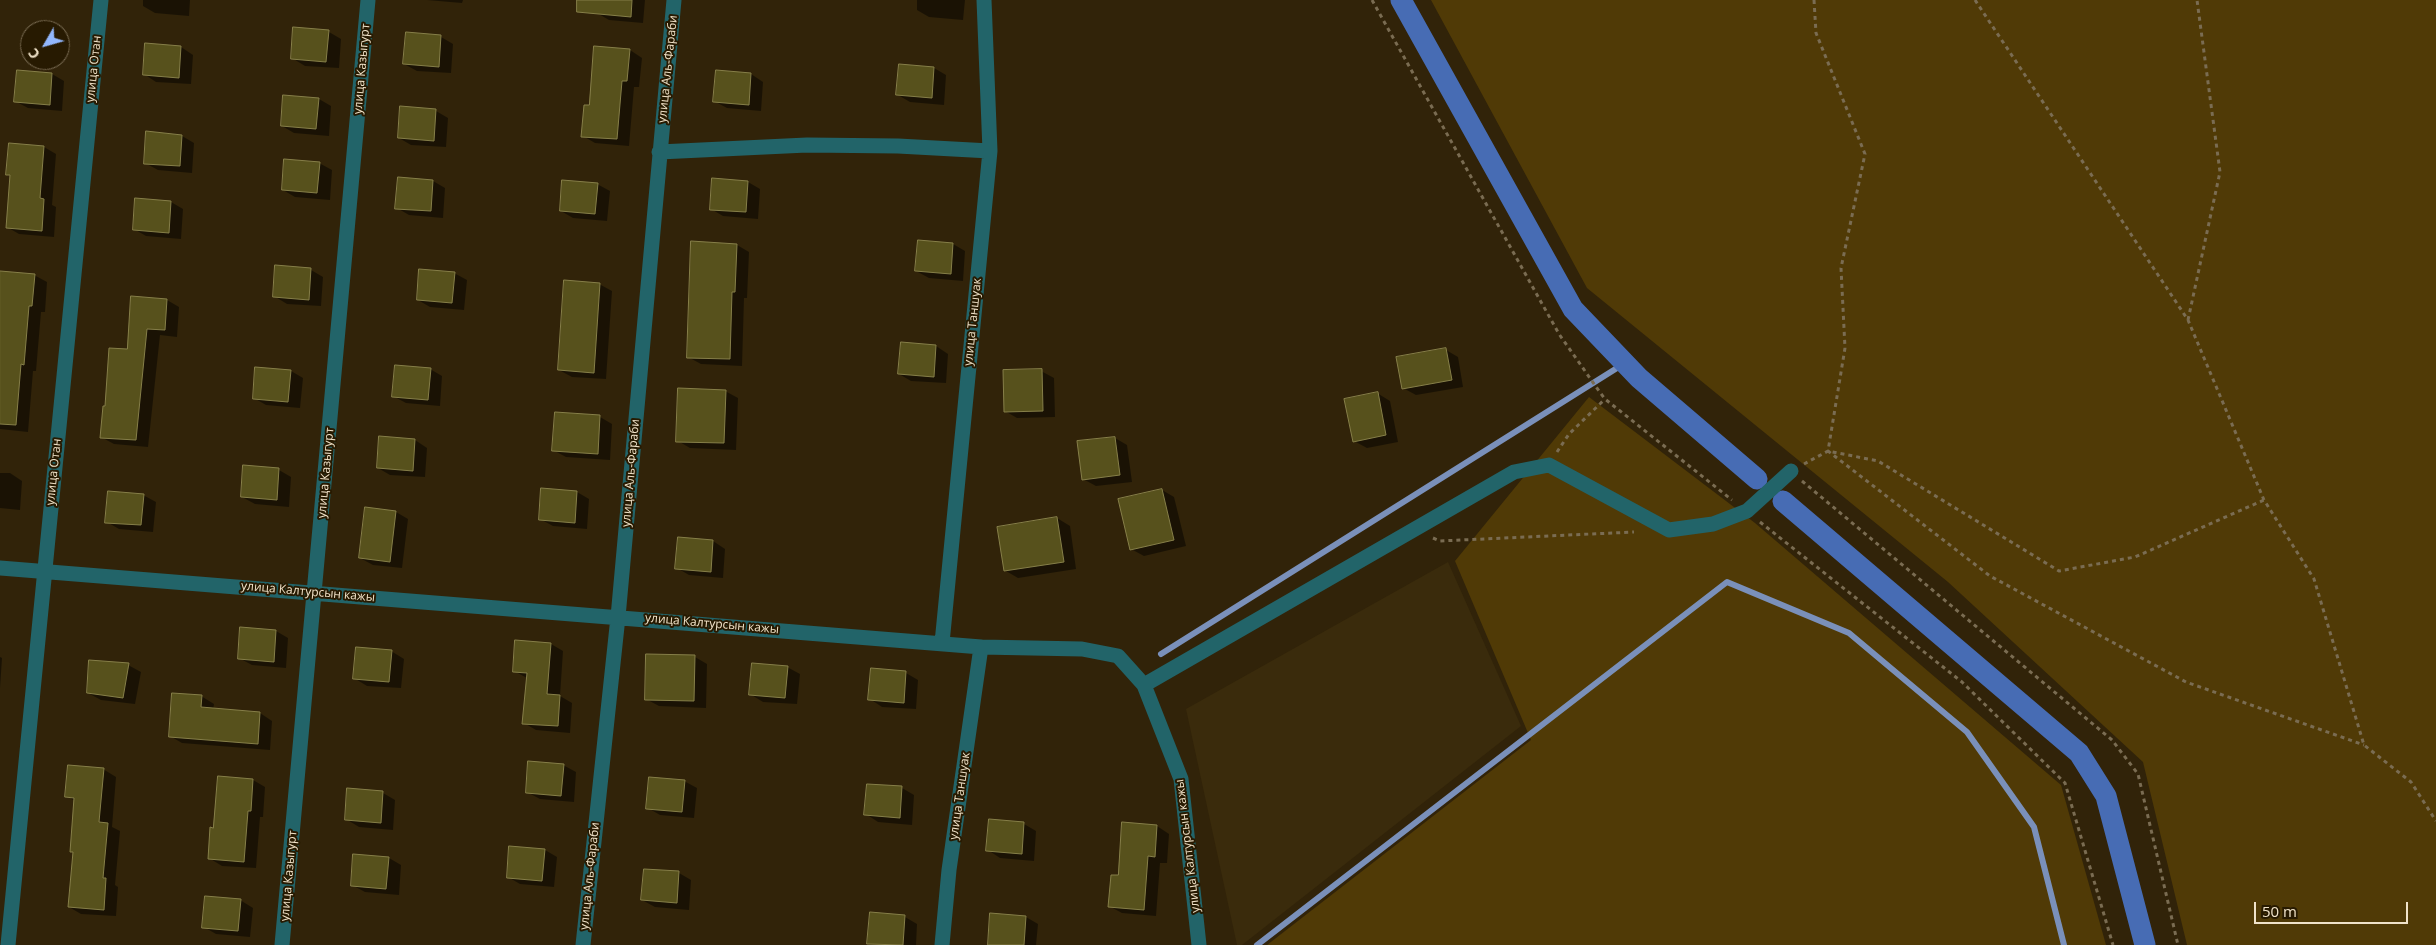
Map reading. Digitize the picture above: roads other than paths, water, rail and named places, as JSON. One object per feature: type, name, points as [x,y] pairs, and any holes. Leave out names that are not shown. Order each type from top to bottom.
[{"type":"street","name":"улица Отан","points":[[8,945],[101,0]]},
{"type":"street","name":"улица Казыгурт","points":[[282,945],[316,593],[368,0]]},
{"type":"street","name":"улица Аль-Фараби","points":[[583,945],[618,617],[674,0]]},
{"type":"street","name":"улица Таншуак","points":[[942,642],[990,151],[984,0]]},
{"type":"street","points":[[659,152],[807,145],[898,146],[990,151]]},
{"type":"street","points":[[1144,685],[1514,472],[1549,465],[1669,530],[1712,524],[1746,511],[1791,471]]},
{"type":"street","name":"улица Калтурсын кажы","points":[[0,568],[942,642],[981,647],[1082,648],[1118,656],[1144,685],[1181,779],[1199,945]]},
{"type":"street","name":"улица Таншуак","points":[[942,945],[949,870],[981,647]]},
{"type":"waterway","points":[[1401,0],[1573,309],[1639,378],[1757,479]]},
{"type":"waterway","points":[[1161,654],[1625,363]]},
{"type":"waterway","points":[[1783,501],[2079,753],[2106,796],[2145,945]]},
{"type":"waterway","points":[[1257,945],[1727,582],[1849,633],[1967,732],[2034,827],[2064,945]]}]
